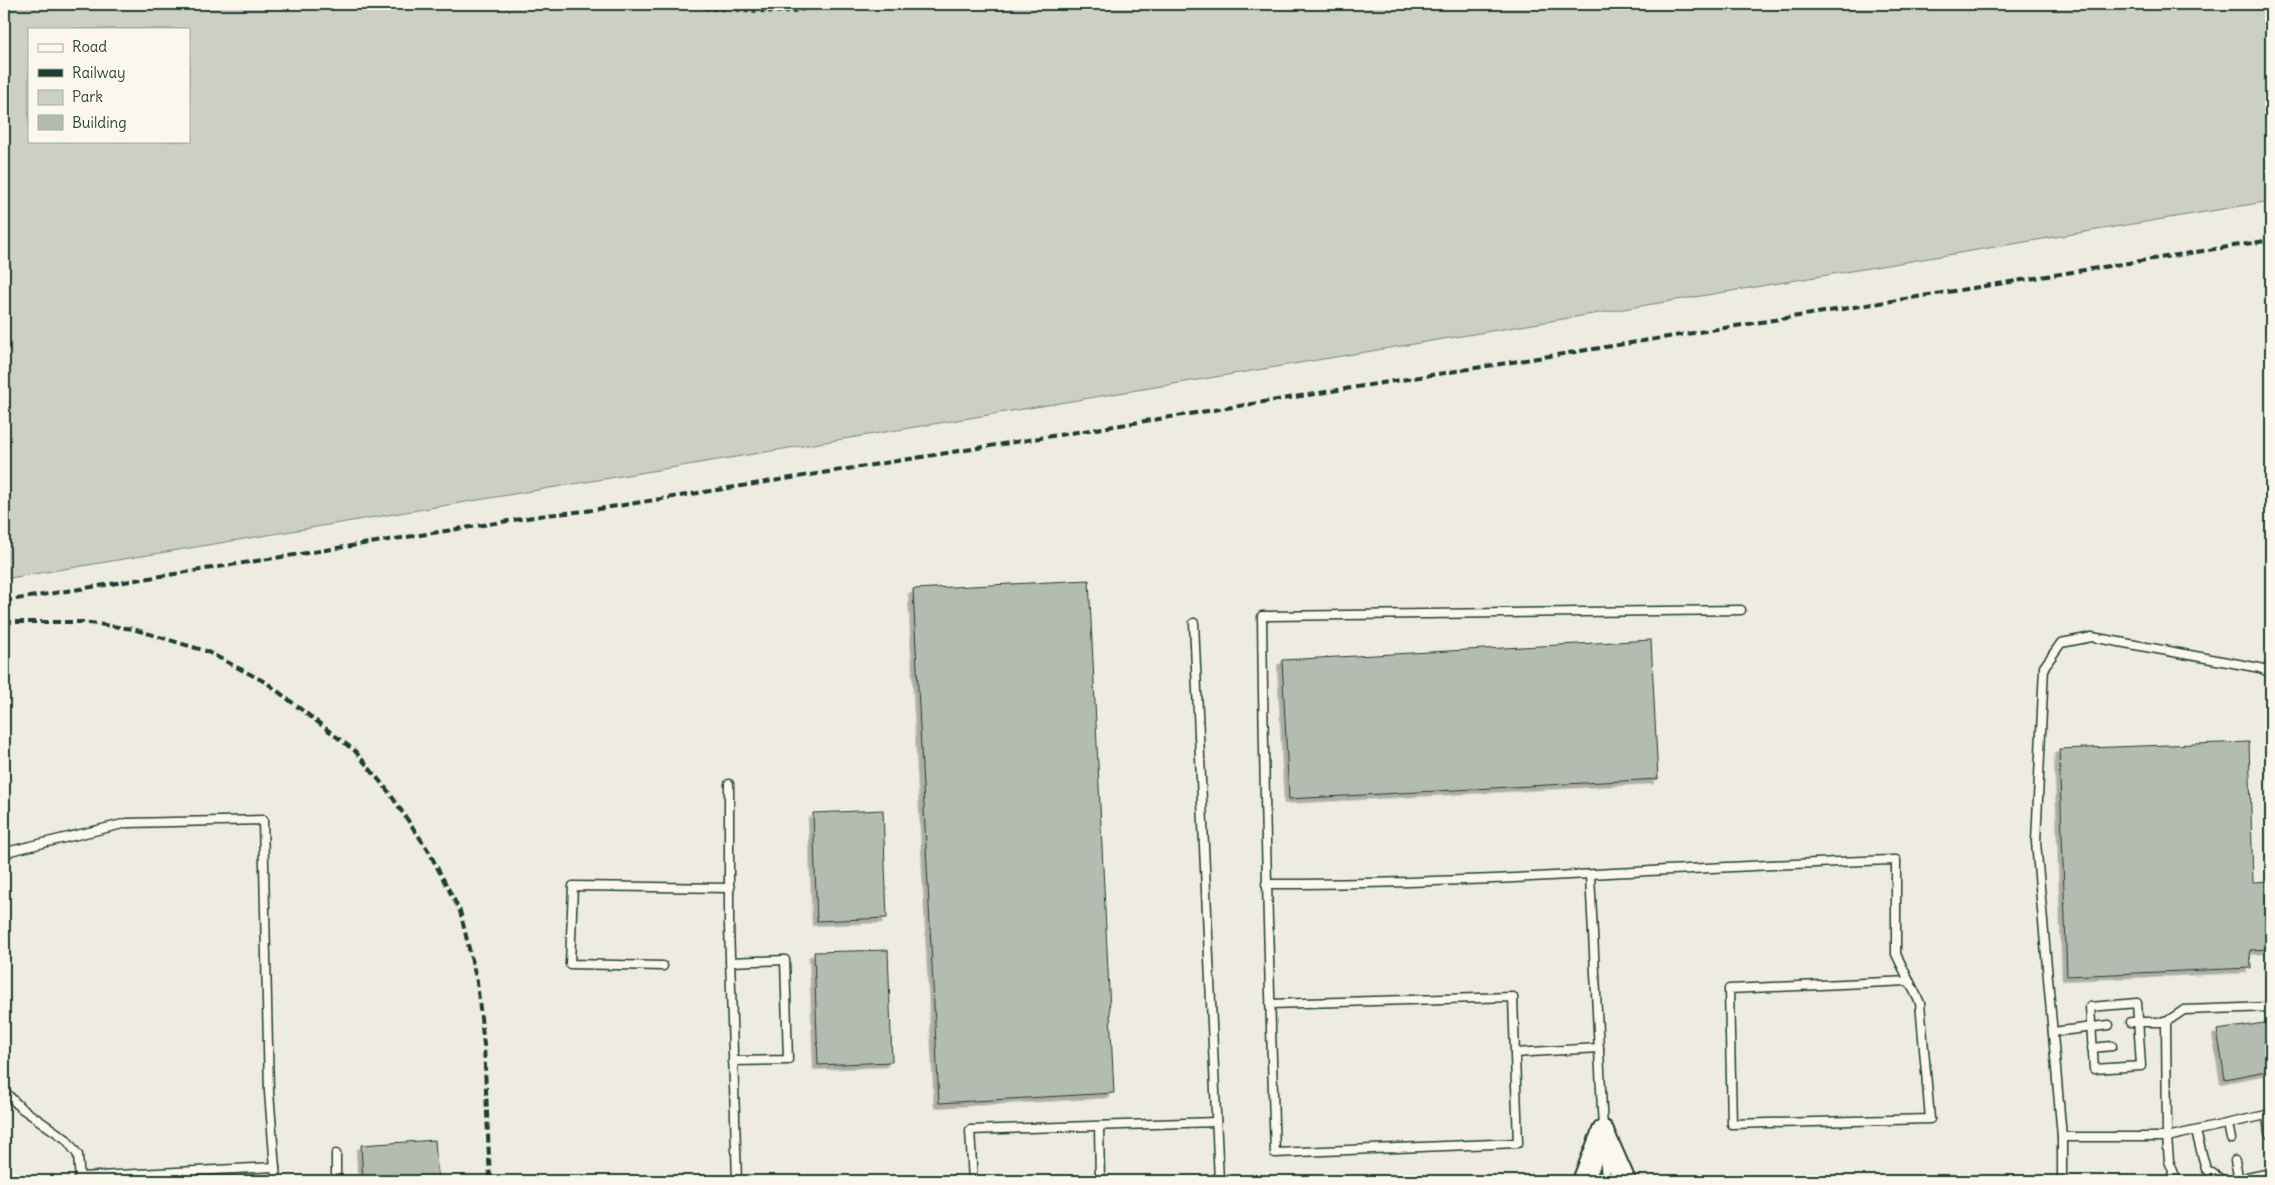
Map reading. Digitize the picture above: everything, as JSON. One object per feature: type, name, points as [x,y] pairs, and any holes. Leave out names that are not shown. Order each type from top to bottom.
[{"type":"street","points":[[1583,1181],[1603,1132]]},
{"type":"street","points":[[1603,1132],[1625,1181]]},
{"type":"lane","points":[[1270,1004],[1513,997],[1518,1143],[1275,1154],[1270,1004],[1266,884],[1262,616],[1741,610]]},
{"type":"lane","points":[[1194,623],[1219,1181]]},
{"type":"lane","points":[[2062,1181],[2062,1137],[2036,842],[2044,667],[2061,643],[2092,637],[2260,668],[2271,673]]},
{"type":"lane","points":[[729,784],[730,962],[737,1181]]},
{"type":"lane","points":[[4,857],[10,851],[127,823],[263,820],[269,1092],[276,1181]]},
{"type":"lane","points":[[1266,884],[1343,884],[1590,875],[1776,864],[1896,860],[1896,954],[1920,1003],[1930,1119],[1732,1124],[1729,989],[1909,981]]},
{"type":"lane","points":[[1590,875],[1606,1181]]},
{"type":"lane","points":[[663,966],[570,964],[573,886],[730,888]]},
{"type":"lane","points":[[730,962],[785,960],[788,1060],[733,1061]]},
{"type":"lane","points":[[2137,1003],[2135,1022],[2141,1066],[2094,1069],[2090,1007],[2137,1003]]},
{"type":"lane","points":[[2135,1022],[2166,1022],[2184,1010],[2271,1007]]},
{"type":"lane","points":[[2166,1022],[2168,1161],[2177,1181]]},
{"type":"lane","points":[[2053,1032],[2109,1025]]},
{"type":"lane","points":[[2092,1048],[2112,1046]]},
{"type":"lane","points":[[1515,1053],[1599,1048]]},
{"type":"lane","points":[[4,1091],[21,1108],[66,1139],[78,1155],[80,1179],[275,1167]]},
{"type":"lane","points":[[2062,1137],[2167,1137],[2196,1132],[2269,1114],[2269,1133]]},
{"type":"lane","points":[[973,1181],[970,1130],[1216,1122]]},
{"type":"lane","points":[[2228,1124],[2231,1139]]},
{"type":"lane","points":[[1099,1126],[1100,1181]]},
{"type":"lane","points":[[2196,1132],[2206,1169],[2224,1181]]},
{"type":"lane","points":[[336,1154],[336,1181]]},
{"type":"lane","points":[[2235,1161],[2236,1181],[2271,1173]]},
{"type":"path","points":[[681,4],[709,9],[770,12],[792,12],[831,4]]},
{"type":"green space","points":[[4,4],[2271,4],[2271,201],[4,579]]},
{"type":"building","points":[[1089,580],[1114,1093],[939,1103],[913,589]]},
{"type":"building","points":[[1651,640],[1658,779],[1289,799],[1282,660]]},
{"type":"building","points":[[2249,742],[2253,882],[2271,881],[2271,949],[2250,950],[2251,968],[2067,976],[2059,749]]},
{"type":"building","points":[[883,810],[887,918],[817,921],[813,813]]},
{"type":"building","points":[[888,950],[892,1062],[818,1065],[814,952]]},
{"type":"building","points":[[2271,1022],[2271,1070],[2225,1079],[2217,1030]]},
{"type":"building","points":[[435,1140],[438,1181],[363,1181],[361,1145]]},
{"type":"railway","points":[[4,601],[546,515],[586,511],[2271,240]]},
{"type":"railway","points":[[4,622],[83,622],[133,629],[206,651],[267,683],[355,751],[388,791],[428,850],[460,911],[477,982],[484,1045],[490,1181]]}]
